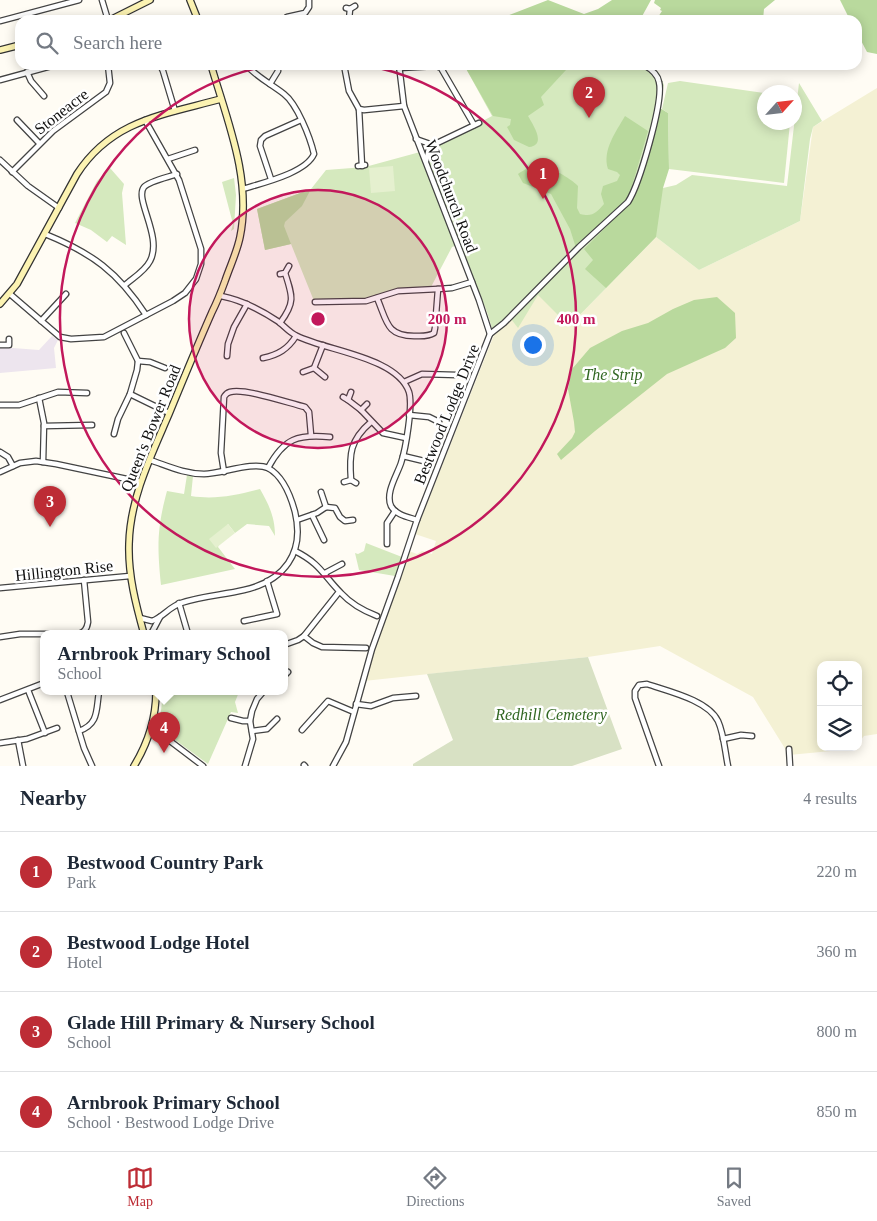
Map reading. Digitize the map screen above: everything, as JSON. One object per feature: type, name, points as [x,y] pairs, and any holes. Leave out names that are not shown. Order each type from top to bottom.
[{"type":"street","points":[[28,15],[76,0]]},
{"type":"street","points":[[102,0],[107,15]]},
{"type":"street","points":[[119,15],[150,0]]},
{"type":"street","points":[[190,0],[196,15]]},
{"type":"street","points":[[194,8],[195,0]]},
{"type":"street","points":[[300,15],[309,8],[309,0]]},
{"type":"street","points":[[349,15],[348,8],[355,6]]},
{"type":"street","points":[[0,22],[15,19]]},
{"type":"street","points":[[0,50],[15,46]]},
{"type":"street","points":[[0,80],[35,70]]},
{"type":"street","name":"Stoneacre","points":[[12,172],[39,144],[106,92],[110,83],[109,70]]},
{"type":"street","points":[[162,70],[174,111]]},
{"type":"street","name":"Queen's Bower Road","points":[[143,630],[130,576],[130,531],[135,502],[141,482],[169,413],[212,312],[221,296],[240,237],[243,215],[243,189],[240,168],[213,70]]},
{"type":"street","points":[[243,189],[297,170],[313,156],[313,151],[301,120],[288,98],[251,70]]},
{"type":"street","points":[[270,84],[278,70]]},
{"type":"street","points":[[345,70],[349,91],[359,109],[362,166]]},
{"type":"street","name":"Woodchurch Road","points":[[399,70],[404,106],[472,282],[490,334]]},
{"type":"street","points":[[426,162],[429,149],[433,145],[477,124],[443,70]]},
{"type":"street","name":"Bestwood Lodge Drive","points":[[333,766],[346,742],[372,649],[417,520],[490,334],[504,323],[628,202],[633,193],[647,147],[660,95],[658,79],[651,70]]},
{"type":"street","points":[[27,72],[41,94]]},
{"type":"street","points":[[0,304],[10,294],[82,167],[94,152],[113,135],[128,126],[221,98]]},
{"type":"street","points":[[359,109],[404,106]]},
{"type":"street","points":[[17,120],[39,144]]},
{"type":"street","points":[[10,294],[58,336],[64,339],[98,338],[104,337],[173,301],[185,293],[196,279],[201,264],[201,249],[177,174],[145,120]]},
{"type":"street","points":[[271,179],[260,146],[261,140],[265,136],[301,120]]},
{"type":"street","points":[[416,139],[433,145]]},
{"type":"street","points":[[168,159],[191,149]]},
{"type":"street","points":[[0,160],[28,186],[59,208]]},
{"type":"street","points":[[125,285],[148,265],[154,250],[154,239],[142,197],[142,190],[147,184],[177,174]]},
{"type":"street","points":[[45,234],[72,245],[89,255],[125,285],[146,315]]},
{"type":"street","points":[[280,323],[289,311],[291,304],[282,274],[290,266]]},
{"type":"street","points":[[315,302],[358,301],[377,298],[398,291],[438,290],[472,282]]},
{"type":"street","points":[[377,298],[394,333],[403,336],[425,336],[434,333],[438,290]]},
{"type":"street","points":[[41,321],[64,296],[67,302]]},
{"type":"street","points":[[221,296],[261,310],[296,336],[384,366],[399,376],[409,392],[410,403],[403,456],[389,496],[395,511],[417,520]]},
{"type":"street","points":[[227,356],[231,350],[228,344],[234,326],[247,304]]},
{"type":"street","points":[[114,434],[118,419],[130,394],[138,362],[124,333]]},
{"type":"street","points":[[263,358],[276,358],[290,346],[296,336]]},
{"type":"street","points":[[0,345],[10,345],[9,340]]},
{"type":"street","points":[[303,372],[314,368],[324,345]]},
{"type":"street","points":[[150,362],[152,356]]},
{"type":"street","points":[[138,362],[150,362],[165,368]]},
{"type":"street","points":[[314,368],[325,377]]},
{"type":"street","points":[[404,382],[422,374],[445,372],[457,375]]},
{"type":"street","points":[[0,405],[19,405],[58,392],[83,395]]},
{"type":"street","points":[[348,400],[351,392]]},
{"type":"street","points":[[224,472],[221,453],[224,397],[227,393],[255,394],[305,407],[309,412],[310,435]]},
{"type":"street","points":[[130,394],[169,413]]},
{"type":"street","points":[[343,397],[361,410],[384,433],[406,438]]},
{"type":"street","points":[[39,398],[44,426],[43,462]]},
{"type":"street","points":[[361,410],[367,404]]},
{"type":"street","points":[[409,414],[430,417],[440,422]]},
{"type":"street","points":[[351,480],[349,457],[353,438],[371,422]]},
{"type":"street","points":[[44,426],[92,425]]},
{"type":"street","points":[[268,468],[275,455],[283,447],[298,438],[310,435],[330,437]]},
{"type":"street","points":[[0,452],[8,457],[13,466]]},
{"type":"street","points":[[421,461],[423,455]]},
{"type":"street","points":[[403,456],[428,462]]},
{"type":"street","points":[[140,618],[152,621],[179,603],[243,591],[267,581],[284,569],[295,551],[298,537],[297,520],[292,503],[284,486],[268,468],[256,466],[207,474],[182,472],[150,460]]},
{"type":"street","points":[[0,472],[27,461],[43,462],[141,482]]},
{"type":"street","points":[[344,482],[351,480],[356,483]]},
{"type":"street","points":[[321,492],[326,507]]},
{"type":"street","points":[[297,520],[312,515],[326,507],[335,508],[342,520],[350,521],[350,528]]},
{"type":"street","points":[[387,544],[390,535],[387,523],[395,511]]},
{"type":"street","points":[[312,515],[324,536]]},
{"type":"street","points":[[295,551],[313,561],[339,592],[360,609],[377,616]]},
{"type":"street","points":[[325,574],[341,567]]},
{"type":"street","name":"Hillington Rise","points":[[0,588],[130,576]]},
{"type":"street","points":[[84,580],[88,622],[84,630]]},
{"type":"street","points":[[244,621],[277,614],[267,581]]},
{"type":"street","points":[[288,644],[304,636],[339,592]]},
{"type":"street","points":[[179,603],[187,630]]},
{"type":"street","points":[[153,630],[161,616]]},
{"type":"street","points":[[0,637],[40,634]]},
{"type":"street","points":[[304,636],[313,644],[322,647],[366,648]]},
{"type":"street","points":[[659,766],[634,695],[640,686],[647,684],[704,706],[718,721],[728,766]]},
{"type":"street","points":[[0,700],[40,685]]},
{"type":"street","points":[[28,690],[45,733]]},
{"type":"street","points":[[68,695],[84,748],[92,766]]},
{"type":"street","points":[[79,731],[92,725],[98,695]]},
{"type":"street","points":[[134,766],[143,751],[150,733],[155,713],[156,695]]},
{"type":"street","points":[[245,766],[251,750],[252,731],[250,721],[254,705],[262,695]]},
{"type":"street","points":[[356,704],[370,706],[412,695]]},
{"type":"street","points":[[302,730],[328,701],[354,712]]},
{"type":"street","points":[[231,718],[250,721]]},
{"type":"street","points":[[252,731],[267,729],[277,719]]},
{"type":"street","points":[[0,743],[45,733],[57,728]]},
{"type":"street","points":[[150,733],[170,741],[203,766]]},
{"type":"street","points":[[722,739],[741,735],[752,736]]},
{"type":"street","points":[[18,740],[23,766]]},
{"type":"street","points":[[789,749],[790,766]]},
{"type":"shaded area","points":[[52,336],[58,340],[54,348],[56,368],[0,373],[0,347],[39,350]]},
{"type":"green space","points":[[548,0],[584,14],[598,9],[612,0],[651,0],[643,15],[510,15]]},
{"type":"green space","points":[[655,0],[775,0],[764,9],[763,15],[659,15],[662,11],[660,10],[661,8],[654,3]]},
{"type":"green space","points":[[840,0],[877,0],[877,54],[867,52],[862,42],[862,15],[848,15]]},
{"type":"green space","points":[[467,70],[656,70],[664,85],[639,188],[663,188],[676,185],[692,175],[787,186],[794,130],[802,130],[802,88],[822,121],[813,127],[810,139],[800,221],[699,270],[656,237],[569,326],[538,295],[518,328],[511,319],[494,335],[460,244],[452,247],[431,287],[406,288],[371,298],[314,301],[291,244],[265,250],[257,209],[311,189],[326,170],[365,167],[431,149],[492,116]]},
{"type":"green space","points":[[467,70],[566,70],[541,97],[544,105],[528,116],[537,134],[537,143],[534,145],[529,147],[514,140],[507,127],[510,125],[511,119],[493,116]]},
{"type":"green space","points":[[680,81],[757,92],[757,130],[789,130],[784,183],[669,169],[668,113],[662,109],[668,83]]},
{"type":"green space","points":[[877,88],[877,734],[864,736],[862,738],[862,661],[817,661],[817,751],[831,751],[789,755],[753,697],[660,646],[588,657],[364,681],[409,551],[417,554],[422,551],[432,554],[436,541],[415,534],[494,335],[538,294],[570,325],[656,237],[699,270],[800,221],[813,127]]},
{"type":"green space","points":[[660,108],[668,113],[669,169],[663,188],[656,237],[606,288],[585,269],[593,260],[584,249],[634,199],[643,174]]},
{"type":"green space","points":[[625,116],[648,131],[630,193],[625,201],[576,248],[570,229],[551,194],[523,183],[518,174],[526,169],[541,167],[562,174],[578,186],[577,208],[580,214],[594,214],[604,204],[601,194],[603,186],[617,181],[620,175],[608,169],[607,155],[611,141]]},
{"type":"green space","points":[[393,166],[395,191],[371,193],[369,168]]},
{"type":"green space","points":[[110,168],[124,184],[122,193],[126,245],[112,236],[107,242],[91,230],[75,223],[97,181]]},
{"type":"green space","points":[[234,178],[236,195],[234,229],[231,231],[233,224],[222,182]]},
{"type":"green space","points":[[311,189],[302,206],[285,222],[284,226],[291,244],[265,250],[257,209]]},
{"type":"green space","name":"The Strip","points":[[717,297],[735,313],[736,338],[725,348],[667,374],[561,460],[557,454],[575,432],[568,389],[572,369],[590,348],[622,331],[648,323],[694,300]]},
{"type":"green space","points":[[187,475],[193,476],[191,496],[217,497],[260,489],[271,511],[275,536],[269,526],[247,524],[235,533],[228,524],[218,547],[235,569],[161,585],[159,537],[161,516],[167,491],[184,494]]},
{"type":"green space","points":[[228,524],[235,533],[216,548],[209,539]]},
{"type":"green space","points":[[366,543],[402,557],[395,576],[359,570],[355,553],[358,554],[364,551]]},
{"type":"green space","name":"Redhill Cemetery","points":[[588,657],[622,749],[572,766],[413,766],[413,764],[453,740],[427,674]]},
{"type":"green space","points":[[163,695],[238,695],[235,702],[238,713],[231,712],[208,764],[163,731],[160,720]]},
{"type":"place","name":"Bestwood Lodge Hotel","points":[[589,118]]},
{"type":"place","name":"Bestwood Country Park","points":[[543,199]]},
{"type":"place","name":"Glade Hill Primary & Nursery School","points":[[50,527]]},
{"type":"place","name":"Arnbrook Primary School","points":[[164,753]]}]
